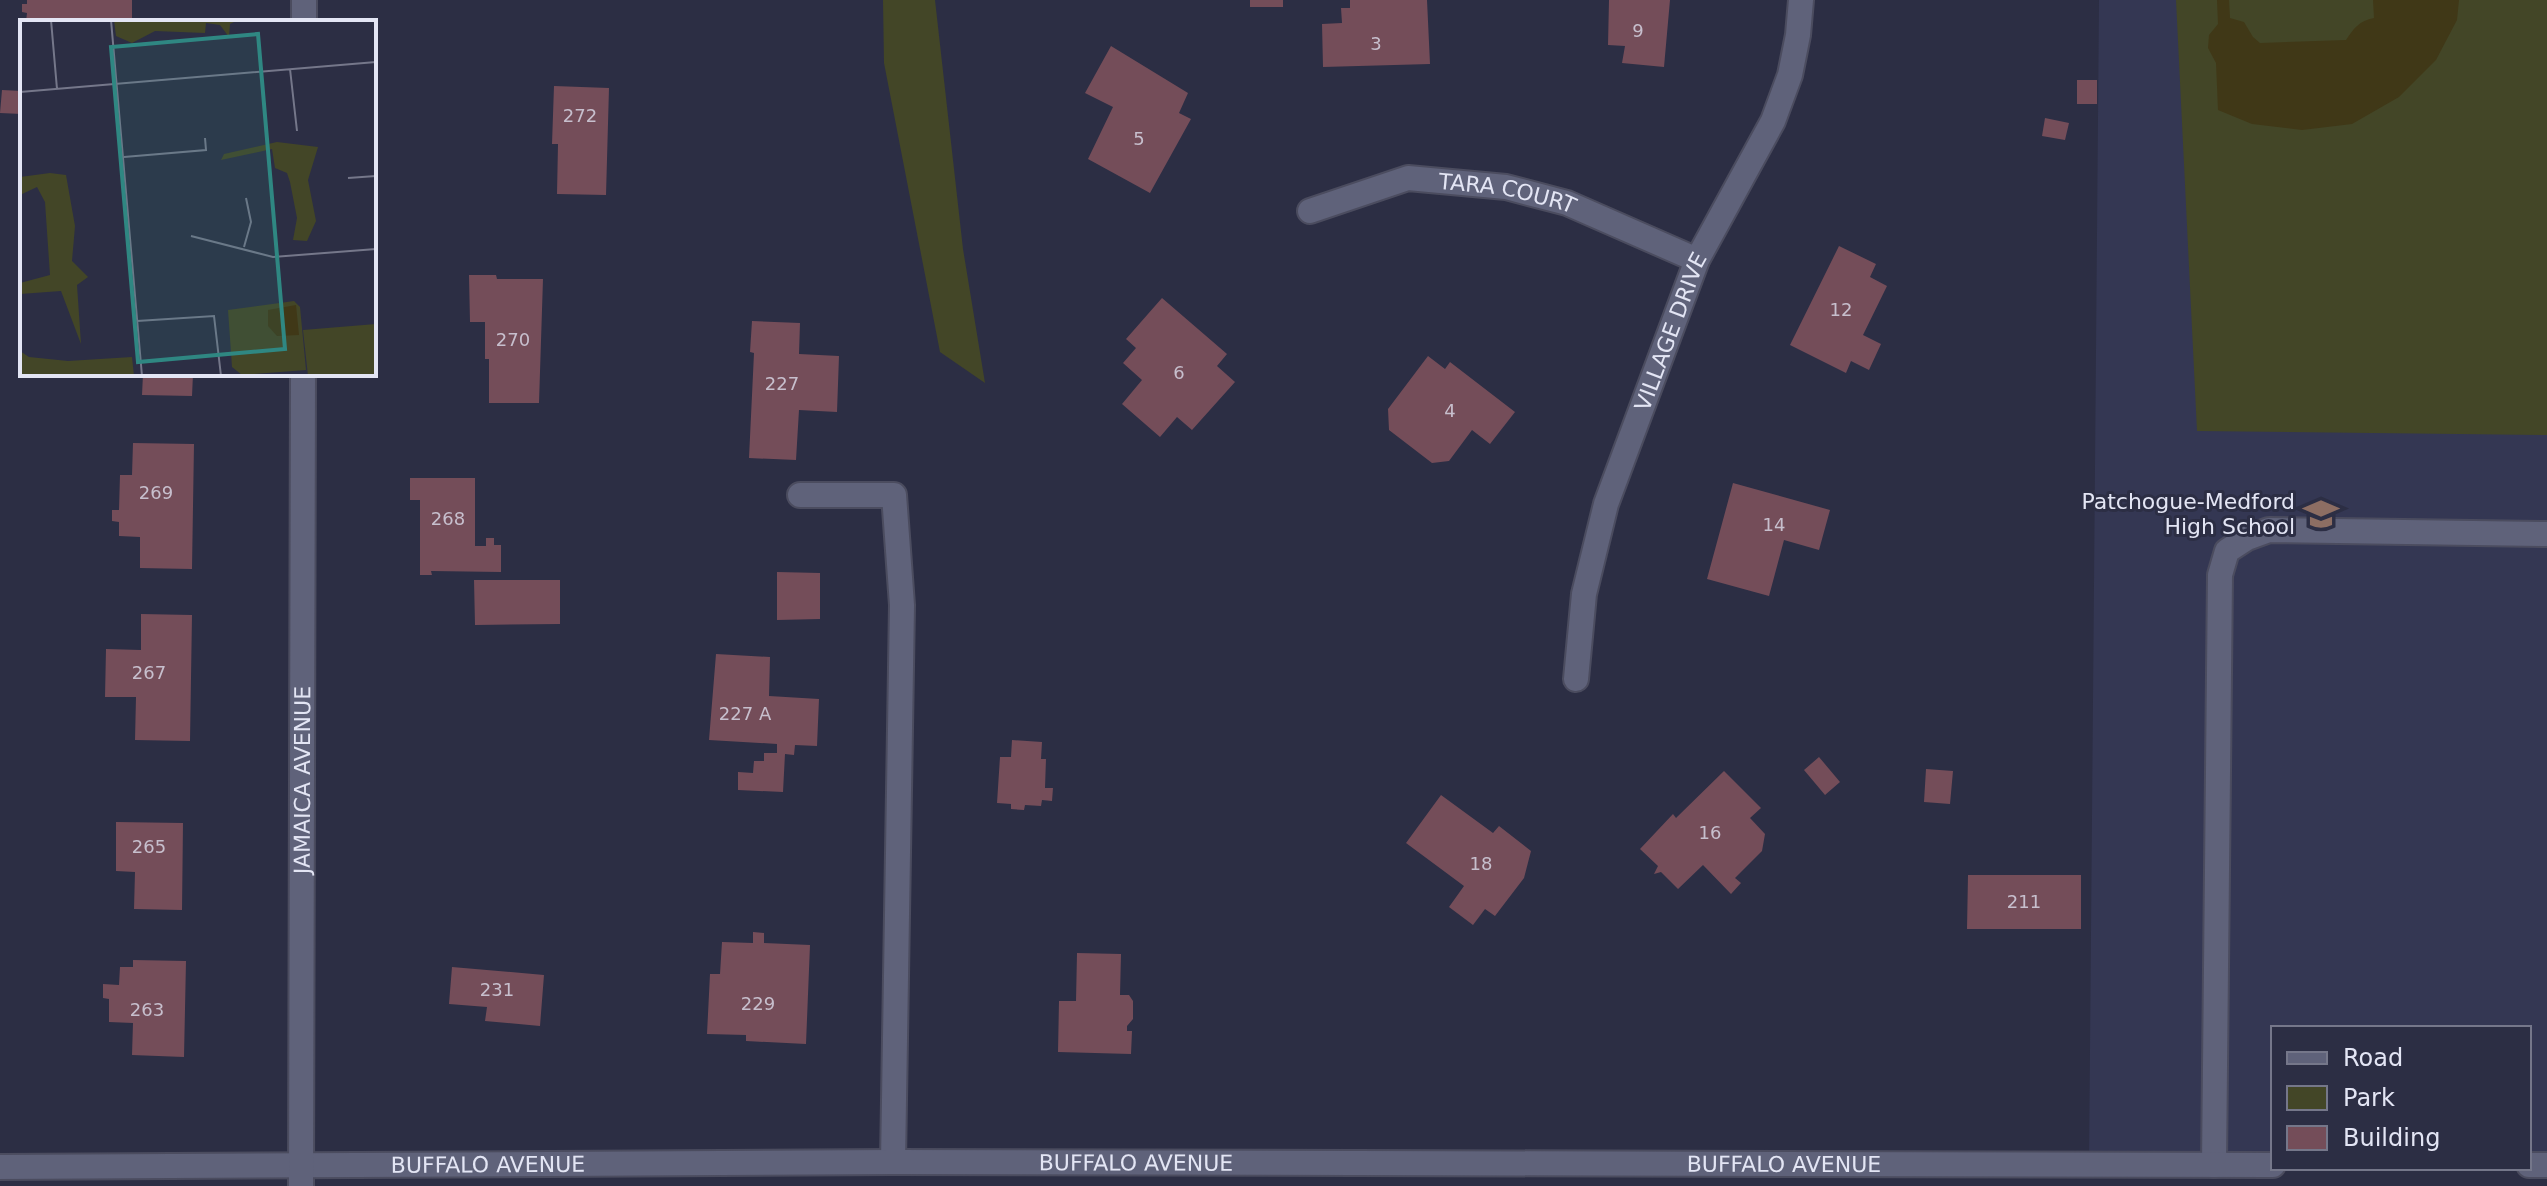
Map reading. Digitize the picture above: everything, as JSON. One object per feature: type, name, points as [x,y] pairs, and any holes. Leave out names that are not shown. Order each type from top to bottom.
[{"type":"street","name":"VILLAGE DRIVE","points":[[1576,679],[1584,594],[1606,504],[1697,260],[1773,121],[1790,75],[1801,0]]},
{"type":"street","name":"TARA COURT","points":[[1310,211],[1408,178],[1506,187],[1567,203],[1697,260]]},
{"type":"street","name":"JAMAICA AVENUE","points":[[301,1176],[303,376]]},
{"type":"street","points":[[800,495],[894,495],[902,605],[893,1162]]},
{"type":"street","points":[[2214,1165],[2220,575],[2227,551],[2247,538],[2269,530],[2547,534]]},
{"type":"street","name":"BUFFALO AVENUE","points":[[0,1167],[301,1176],[893,1162],[2271,1165]]},
{"type":"shaded area","name":"Patchogue-Medford High School","points":[[2099,0],[2547,0],[2547,1166],[2531,1166],[2531,1026],[2271,1026],[2271,1166],[2089,1166]]},
{"type":"green space","points":[[883,0],[935,0],[963,249],[985,383],[940,352],[884,63]]},
{"type":"green space","points":[[2176,0],[2547,0],[2547,435],[2197,431]]},
{"type":"sand","points":[[2217,0],[2229,0],[2230,18],[2244,22],[2260,43],[2346,40],[2357,26],[2374,18],[2373,0],[2459,0],[2457,20],[2436,60],[2399,97],[2352,124],[2302,130],[2252,124],[2218,110],[2216,63],[2208,48],[2209,35],[2218,24]]},
{"type":"building","points":[[27,0],[132,0],[132,20],[26,20],[27,13],[22,12],[22,4],[27,4]]},
{"type":"building","points":[[1250,0],[1283,0],[1283,7],[1250,7]]},
{"type":"building","points":[[1350,0],[1427,0],[1430,64],[1323,67],[1322,24],[1342,23],[1341,8],[1350,8]]},
{"type":"building","points":[[1609,0],[1670,0],[1664,67],[1622,63],[1625,46],[1608,45]]},
{"type":"building","points":[[1111,46],[1188,93],[1179,113],[1191,119],[1150,193],[1088,159],[1113,107],[1085,93]]},
{"type":"building","points":[[2077,80],[2097,80],[2097,104],[2077,104]]},
{"type":"building","points":[[554,86],[609,88],[606,195],[557,194],[558,144],[552,144]]},
{"type":"building","points":[[2,90],[20,91],[20,114],[0,113]]},
{"type":"building","points":[[2045,118],[2069,123],[2065,140],[2042,136]]},
{"type":"building","points":[[1839,246],[1876,264],[1870,277],[1887,286],[1863,335],[1881,344],[1869,370],[1851,361],[1846,373],[1790,345]]},
{"type":"building","points":[[469,275],[496,275],[497,279],[543,279],[539,403],[489,403],[485,322],[470,322]]},
{"type":"building","points":[[1162,298],[1227,354],[1217,366],[1235,382],[1192,430],[1177,417],[1160,437],[1122,404],[1142,380],[1123,363],[1136,348],[1126,339]]},
{"type":"building","points":[[752,321],[800,323],[799,354],[839,356],[837,412],[799,410],[796,460],[749,458],[754,353],[750,352]]},
{"type":"building","points":[[1428,356],[1445,369],[1450,362],[1515,412],[1490,444],[1472,430],[1449,461],[1432,463],[1389,430],[1388,409]]},
{"type":"building","points":[[143,376],[193,376],[192,396],[142,395]]},
{"type":"building","points":[[133,443],[194,444],[192,569],[140,568],[140,537],[119,536],[119,522],[112,521],[112,510],[119,510],[120,475],[132,475]]},
{"type":"building","points":[[410,478],[475,478],[475,546],[486,546],[486,538],[494,538],[494,545],[501,545],[501,572],[431,571],[432,575],[420,575],[420,500],[410,500]]},
{"type":"building","points":[[1733,483],[1830,510],[1819,550],[1784,540],[1769,596],[1707,579]]},
{"type":"building","points":[[777,572],[820,573],[820,619],[777,620]]},
{"type":"building","points":[[474,580],[560,580],[560,624],[475,625]]},
{"type":"building","points":[[141,614],[192,615],[190,741],[135,740],[136,697],[105,697],[106,649],[141,650]]},
{"type":"building","points":[[716,654],[770,657],[769,696],[819,699],[817,746],[795,745],[794,755],[785,754],[783,792],[738,790],[738,772],[753,773],[754,761],[764,761],[764,753],[777,753],[777,744],[709,740]]},
{"type":"building","points":[[1012,740],[1042,742],[1041,759],[1046,759],[1045,788],[1053,788],[1052,801],[1042,800],[1041,806],[1025,805],[1024,810],[1011,809],[1011,804],[997,803],[1000,757],[1011,757]]},
{"type":"building","points":[[1819,757],[1840,782],[1825,795],[1804,770]]},
{"type":"building","points":[[1926,769],[1953,771],[1950,804],[1924,802]]},
{"type":"building","points":[[1724,771],[1761,808],[1750,818],[1765,834],[1762,851],[1735,878],[1741,883],[1731,894],[1703,865],[1678,889],[1661,872],[1654,874],[1658,866],[1640,849],[1673,814],[1676,818]]},
{"type":"building","points":[[1441,795],[1493,833],[1499,826],[1531,851],[1524,878],[1495,916],[1485,909],[1473,925],[1449,907],[1464,886],[1406,843]]},
{"type":"building","points":[[116,822],[183,823],[182,910],[134,909],[135,872],[116,871]]},
{"type":"building","points":[[1968,875],[2081,875],[2081,929],[1967,929]]},
{"type":"building","points":[[753,932],[764,933],[764,943],[810,945],[806,1044],[746,1041],[746,1035],[707,1034],[710,974],[720,974],[722,942],[753,943]]},
{"type":"building","points":[[1077,953],[1121,954],[1120,995],[1129,995],[1133,1001],[1133,1019],[1127,1026],[1127,1031],[1132,1031],[1131,1054],[1058,1052],[1059,1001],[1076,1001]]},
{"type":"building","points":[[133,960],[186,961],[184,1057],[132,1055],[133,1023],[109,1022],[109,999],[103,998],[103,984],[119,985],[120,967],[133,967]]},
{"type":"building","points":[[452,967],[544,975],[540,1026],[485,1021],[487,1007],[449,1004]]},
{"type":"place","name":"Patchogue-Medford High School","points":[[2321,514]]}]
